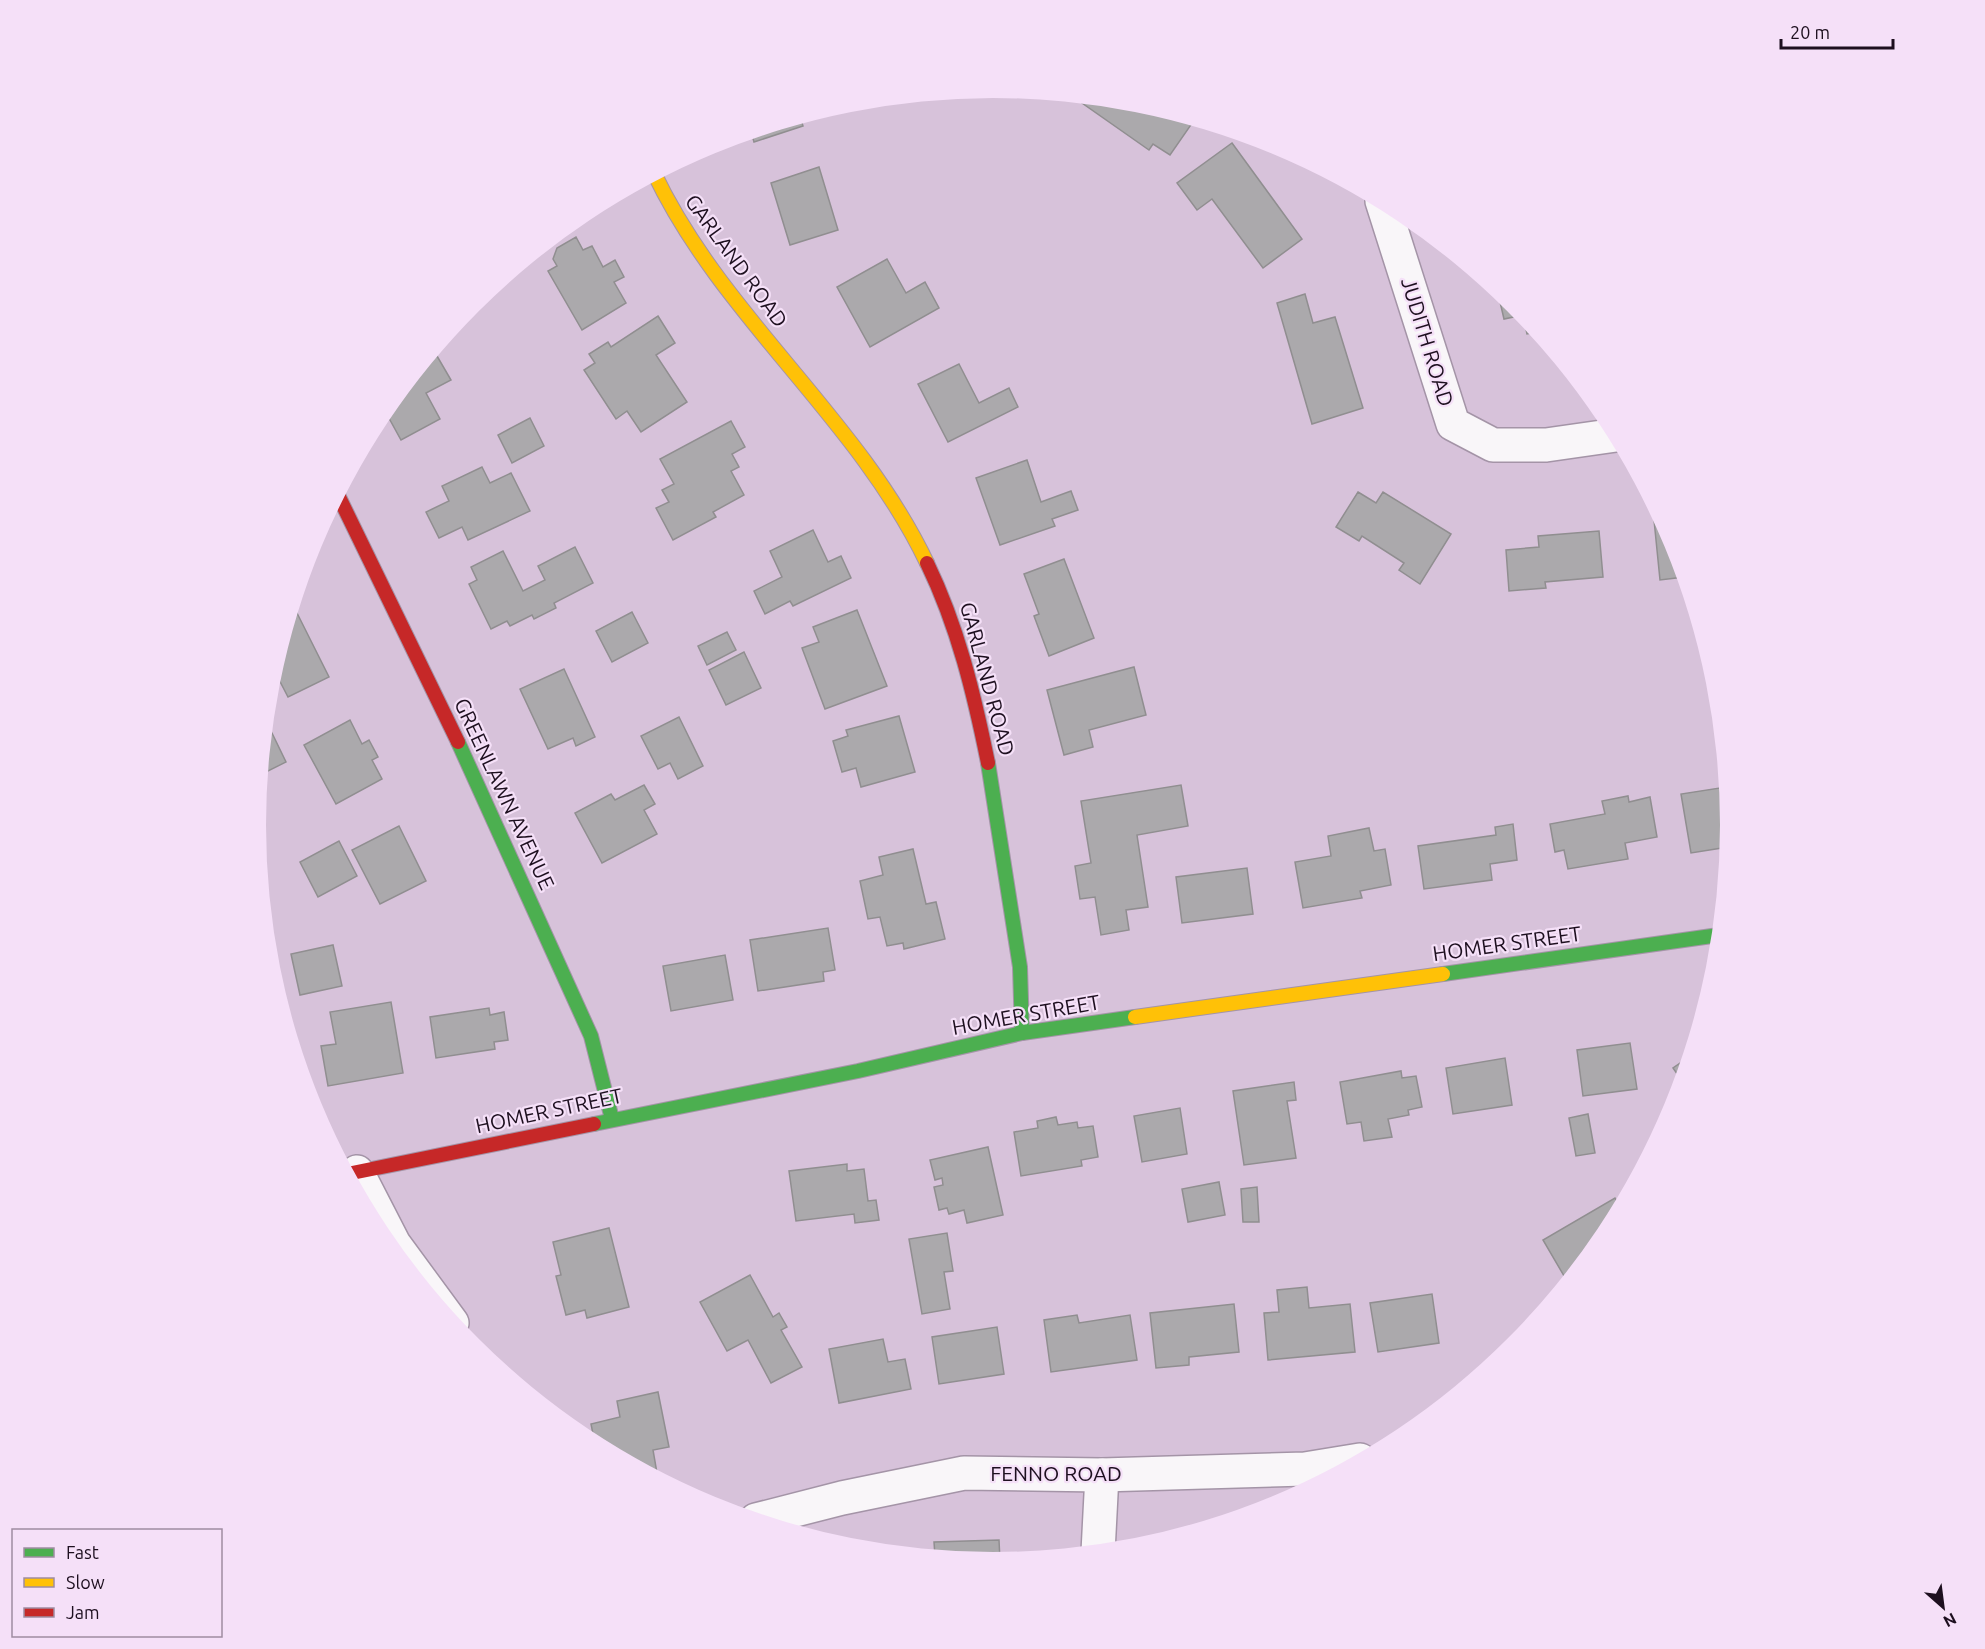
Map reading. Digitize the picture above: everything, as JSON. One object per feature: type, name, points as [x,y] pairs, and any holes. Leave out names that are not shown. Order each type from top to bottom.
[{"type":"street","name":"GARLAND ROAD","points":[[657,180],[672,211],[734,301],[860,454],[915,537],[946,602],[974,694],[991,778],[1020,967],[1022,1034]]},
{"type":"street","name":"JUDITH ROAD","points":[[1386,214],[1453,424],[1493,446],[1546,445],[1607,436]]},
{"type":"street","name":"GREENLAWN AVENUE","points":[[341,501],[455,736],[591,1035],[612,1119]]},
{"type":"street","name":"HOMER STREET","points":[[355,1172],[858,1071],[1022,1034],[1710,936]]},
{"type":"street","name":"FENNO ROAD","points":[[770,1516],[842,1498],[964,1473],[1102,1475],[1305,1469],[1339,1463]]},
{"type":"street","points":[[1098,1543],[1102,1475]]},
{"type":"building","points":[[1083,104],[1134,111],[1191,125],[1170,155],[1153,144],[1149,150]]},
{"type":"building","points":[[802,123],[803,126],[754,142],[753,138]]},
{"type":"building","points":[[1232,143],[1302,239],[1263,268],[1212,199],[1197,210],[1177,183]]},
{"type":"building","points":[[819,167],[838,230],[790,245],[771,183]]},
{"type":"building","points":[[576,237],[583,250],[592,246],[603,267],[615,260],[624,277],[614,282],[626,303],[582,330],[548,271],[557,266],[553,259],[557,248]]},
{"type":"building","points":[[887,259],[906,293],[925,282],[939,308],[870,347],[837,287]]},
{"type":"building","points":[[1305,294],[1313,323],[1335,317],[1363,408],[1312,424],[1277,303]]},
{"type":"building","points":[[1501,304],[1513,317],[1504,319]]},
{"type":"building","points":[[658,316],[675,343],[656,355],[687,402],[641,432],[627,411],[616,419],[584,370],[595,363],[589,354],[608,342],[611,347]]},
{"type":"building","points":[[437,356],[451,380],[426,393],[440,419],[401,440],[389,419]]},
{"type":"building","points":[[959,364],[979,403],[1009,388],[1018,407],[948,442],[918,384]]},
{"type":"building","points":[[530,418],[544,446],[512,463],[498,435]]},
{"type":"building","points":[[731,421],[745,447],[732,454],[739,467],[731,471],[744,495],[713,512],[716,517],[673,540],[656,508],[669,502],[662,490],[674,484],[660,459]]},
{"type":"building","points":[[1027,460],[1041,502],[1071,491],[1078,510],[1052,519],[1055,526],[1000,545],[976,478]]},
{"type":"building","points":[[482,467],[490,483],[511,473],[530,511],[468,540],[462,527],[439,538],[426,512],[449,501],[442,486]]},
{"type":"building","points":[[1358,492],[1376,503],[1383,492],[1451,534],[1420,584],[1399,570],[1404,563],[1362,536],[1359,541],[1336,527]]},
{"type":"building","points":[[1654,524],[1676,578],[1660,580]]},
{"type":"building","points":[[813,530],[828,562],[841,556],[851,578],[793,606],[790,601],[765,614],[754,591],[782,577],[770,551]]},
{"type":"building","points":[[1599,531],[1603,577],[1545,582],[1546,588],[1509,591],[1506,550],[1539,547],[1538,536]]},
{"type":"building","points":[[575,547],[593,583],[554,603],[556,608],[534,619],[532,615],[510,626],[507,621],[491,629],[469,584],[477,580],[471,567],[503,551],[523,591],[545,580],[538,566]]},
{"type":"building","points":[[1064,559],[1094,638],[1049,656],[1034,616],[1039,614],[1024,574]]},
{"type":"building","points":[[857,610],[887,686],[825,709],[802,648],[819,642],[813,627]]},
{"type":"building","points":[[632,612],[648,643],[612,662],[596,631]]},
{"type":"building","points":[[297,613],[329,677],[288,697],[280,681]]},
{"type":"building","points":[[727,632],[736,650],[707,665],[698,646]]},
{"type":"building","points":[[744,652],[761,688],[726,705],[709,670]]},
{"type":"building","points":[[1134,667],[1146,715],[1089,730],[1093,747],[1064,755],[1047,690]]},
{"type":"building","points":[[564,669],[595,737],[576,746],[573,738],[548,749],[520,689]]},
{"type":"building","points":[[899,716],[915,772],[861,787],[856,768],[842,772],[833,741],[848,736],[846,730]]},
{"type":"building","points":[[679,717],[703,766],[678,779],[670,763],[658,769],[641,736]]},
{"type":"building","points":[[350,720],[362,744],[369,740],[378,757],[372,760],[382,779],[336,804],[304,745]]},
{"type":"building","points":[[272,733],[286,762],[268,771]]},
{"type":"building","points":[[644,785],[655,804],[644,810],[657,834],[602,863],[575,813],[611,794],[615,800]]},
{"type":"building","points":[[1181,785],[1188,826],[1137,835],[1148,907],[1126,910],[1129,930],[1101,935],[1095,897],[1080,899],[1075,866],[1091,863],[1081,801]]},
{"type":"building","points":[[1718,788],[1719,848],[1691,853],[1681,794]]},
{"type":"building","points":[[1628,796],[1629,802],[1650,797],[1657,837],[1625,843],[1628,859],[1568,869],[1564,850],[1555,852],[1550,824],[1605,814],[1602,801]]},
{"type":"building","points":[[1513,824],[1517,860],[1490,864],[1492,880],[1424,889],[1418,846],[1496,835],[1495,827]]},
{"type":"building","points":[[399,826],[426,881],[380,904],[352,850]]},
{"type":"building","points":[[1369,828],[1374,851],[1385,849],[1391,885],[1360,891],[1362,898],[1303,908],[1295,862],[1331,856],[1328,836]]},
{"type":"building","points":[[339,841],[357,876],[318,897],[300,862]]},
{"type":"building","points":[[913,849],[926,904],[936,902],[945,939],[904,949],[903,943],[887,946],[880,917],[868,919],[860,881],[883,875],[879,857]]},
{"type":"building","points":[[1247,868],[1253,914],[1182,923],[1176,877]]},
{"type":"building","points":[[828,928],[835,970],[823,972],[824,981],[758,991],[750,940]]},
{"type":"building","points":[[333,945],[342,986],[300,995],[291,954]]},
{"type":"building","points":[[725,955],[733,1000],[671,1011],[663,966]]},
{"type":"building","points":[[391,1002],[403,1073],[328,1086],[321,1046],[336,1044],[330,1012]]},
{"type":"building","points":[[489,1008],[490,1015],[504,1012],[508,1040],[494,1042],[495,1049],[436,1058],[430,1017]]},
{"type":"building","points":[[1630,1043],[1637,1089],[1583,1096],[1577,1050]]},
{"type":"building","points":[[1505,1058],[1512,1105],[1453,1114],[1446,1068]]},
{"type":"building","points":[[1401,1071],[1402,1078],[1416,1076],[1422,1107],[1408,1110],[1409,1115],[1388,1119],[1392,1137],[1364,1141],[1361,1122],[1347,1124],[1340,1082]]},
{"type":"building","points":[[1294,1082],[1296,1100],[1287,1101],[1296,1158],[1244,1165],[1233,1091]]},
{"type":"building","points":[[1180,1108],[1187,1154],[1142,1162],[1134,1116]]},
{"type":"building","points":[[1588,1114],[1595,1153],[1576,1156],[1569,1118]]},
{"type":"building","points":[[1056,1117],[1058,1125],[1077,1122],[1078,1128],[1093,1126],[1098,1157],[1081,1160],[1082,1166],[1021,1176],[1014,1132],[1038,1128],[1037,1121]]},
{"type":"building","points":[[988,1147],[1003,1215],[967,1223],[964,1210],[949,1214],[947,1208],[939,1210],[934,1187],[943,1185],[942,1178],[935,1180],[930,1160]]},
{"type":"building","points":[[847,1164],[847,1171],[864,1169],[868,1201],[876,1200],[879,1220],[855,1223],[854,1214],[796,1221],[789,1171]]},
{"type":"building","points":[[1219,1182],[1225,1215],[1188,1222],[1182,1189]]},
{"type":"building","points":[[1257,1187],[1259,1222],[1243,1222],[1241,1189]]},
{"type":"building","points":[[1615,1198],[1597,1228],[1563,1274],[1543,1240]]},
{"type":"building","points":[[609,1228],[629,1307],[587,1318],[585,1310],[566,1315],[556,1276],[561,1275],[553,1242]]},
{"type":"building","points":[[947,1233],[953,1271],[944,1272],[950,1309],[922,1314],[909,1239]]},
{"type":"building","points":[[750,1275],[773,1317],[779,1313],[787,1327],[781,1330],[802,1367],[771,1383],[748,1340],[727,1351],[700,1302]]},
{"type":"building","points":[[1307,1287],[1309,1308],[1350,1304],[1355,1352],[1268,1360],[1264,1313],[1279,1312],[1277,1290]]},
{"type":"building","points":[[1432,1294],[1439,1343],[1378,1352],[1370,1303]]},
{"type":"building","points":[[1234,1304],[1239,1352],[1189,1357],[1189,1365],[1156,1368],[1150,1313]]},
{"type":"building","points":[[1077,1315],[1079,1323],[1130,1315],[1137,1360],[1051,1372],[1044,1320]]},
{"type":"building","points":[[997,1327],[1004,1374],[939,1384],[932,1337]]},
{"type":"building","points":[[883,1339],[888,1362],[905,1359],[911,1389],[839,1403],[829,1349]]},
{"type":"building","points":[[658,1392],[669,1447],[653,1450],[656,1469],[592,1431],[591,1424],[620,1417],[617,1401]]},
{"type":"building","points":[[999,1540],[1000,1552],[934,1549],[934,1542]]},
{"type":"traffic: fast","points":[[458,742],[591,1036],[612,1119]]},
{"type":"traffic: fast","points":[[988,763],[1020,967],[1022,1033]]},
{"type":"traffic: fast","points":[[1443,974],[1710,936]]},
{"type":"traffic: fast","points":[[594,1124],[858,1071],[1022,1033],[1135,1017]]},
{"type":"traffic: slow","points":[[658,179],[683,225],[716,275],[865,461],[898,511],[927,563]]},
{"type":"traffic: slow","points":[[1135,1017],[1443,974]]},
{"type":"traffic: jam","points":[[341,501],[458,742]]},
{"type":"traffic: jam","points":[[927,563],[948,612],[964,661],[988,763]]},
{"type":"traffic: jam","points":[[355,1172],[594,1124]]}]
